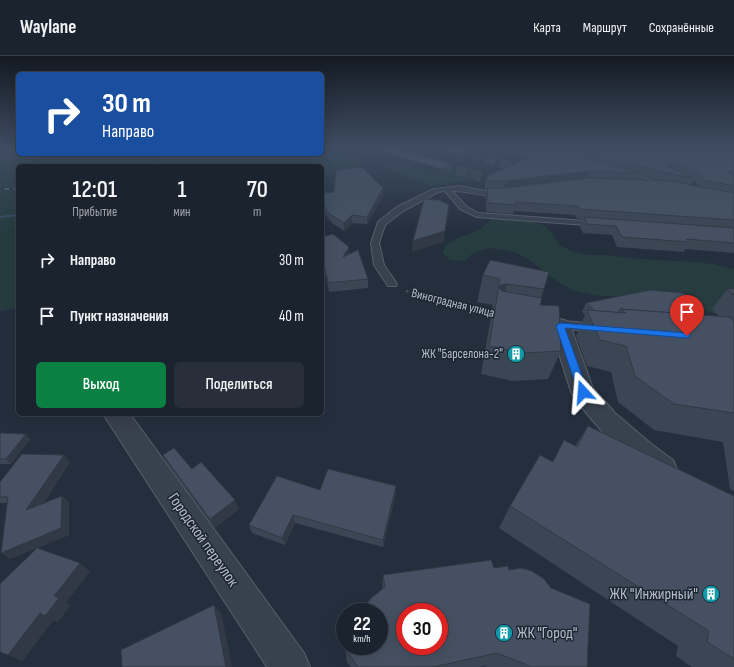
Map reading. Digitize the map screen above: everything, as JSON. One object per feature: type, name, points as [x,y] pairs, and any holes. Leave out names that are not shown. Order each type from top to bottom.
[{"type":"street","points":[[549,324],[583,392],[593,405],[606,420],[640,451],[668,473],[681,481]]},
{"type":"street","name":"Городской переулок","points":[[117,416],[290,667]]},
{"type":"lane","points":[[635,177],[669,186],[635,185]]},
{"type":"lane","points":[[392,284],[379,265],[375,243],[381,224],[400,209],[428,193],[447,189],[464,188],[494,193],[512,192]]},
{"type":"lane","points":[[447,189],[463,209],[477,215],[612,225]]},
{"type":"lane","points":[[549,324],[608,329]]},
{"type":"path","name":"Виноградная улица","points":[[392,284],[402,290],[499,315]]},
{"type":"green space","points":[[0,177],[16,177],[16,308],[0,311]]},
{"type":"green space","points":[[408,177],[479,177],[471,180],[432,186]]},
{"type":"green space","points":[[497,217],[543,225],[550,231],[560,245],[571,251],[587,255],[695,262],[713,264],[734,269],[734,318],[662,300],[642,297],[597,295],[579,292],[560,283],[526,258],[506,250],[494,248],[483,249],[469,256],[465,261],[450,260],[443,253],[445,246],[449,243],[482,228]]},
{"type":"building","points":[[335,177],[372,177],[383,188],[367,217],[352,215],[344,223],[326,210],[324,193],[334,192]]},
{"type":"building","points":[[487,177],[543,177],[506,181],[487,181]]},
{"type":"building","points":[[702,177],[734,177],[734,186],[704,180]]},
{"type":"building","points":[[589,178],[671,181],[734,193],[734,220],[580,209],[578,206],[515,202],[516,205],[488,203],[487,188],[506,188]]},
{"type":"building","points":[[424,199],[439,200],[449,205],[445,231],[413,241]]},
{"type":"building","points":[[584,217],[734,228],[734,243],[686,239],[689,242],[622,237],[616,226],[587,224]]},
{"type":"building","points":[[333,234],[349,247],[343,257],[358,250],[368,279],[328,283],[324,264],[324,236]]},
{"type":"building","points":[[490,260],[549,272],[544,289],[507,284],[501,285],[499,288],[502,291],[542,298],[540,305],[559,306],[561,351],[523,353],[489,346],[500,279],[483,275]]},
{"type":"building","points":[[727,289],[734,289],[734,295]]},
{"type":"building","points":[[650,290],[684,293],[702,315],[620,309],[618,313],[595,311],[586,303]]},
{"type":"building","points":[[620,309],[729,317],[734,322],[734,413],[674,404],[635,376],[626,346],[600,340],[587,310],[626,313]]},
{"type":"building","points":[[588,426],[734,496],[734,659],[707,642],[709,631],[510,506],[540,455],[553,462],[564,440],[577,447]]},
{"type":"building","points":[[0,433],[26,434],[6,459],[0,459]]},
{"type":"building","points":[[174,448],[192,469],[201,462],[235,500],[210,519],[163,455]]},
{"type":"building","points":[[22,454],[64,455],[26,510],[62,496],[61,528],[1,553],[8,497],[0,497],[0,482]]},
{"type":"building","points":[[328,469],[396,486],[383,540],[293,515],[282,538],[249,525],[277,476],[320,490]]},
{"type":"building","points":[[37,548],[80,563],[54,596],[59,598],[45,616],[40,613],[8,655],[0,652],[0,584]]},
{"type":"building","name":"ЖК \"Город\"","points":[[491,560],[494,568],[508,566],[509,570],[521,568],[532,571],[544,579],[551,588],[590,604],[587,667],[531,667],[497,653],[433,667],[358,667],[350,655],[388,655],[388,603],[368,603],[370,599],[385,587],[383,575]]},
{"type":"building","points":[[214,605],[226,667],[122,667],[121,650]]},
{"type":"waterway","points":[[0,217],[16,215]]},
{"type":"tunnel","points":[[480,177],[514,187]]},
{"type":"railway","points":[[0,189],[16,189]]},
{"type":"place","name":"ЖК \"Барселона-2\"","points":[[516,354]]},
{"type":"place","name":"ЖК \"Инжирный\"","points":[[711,594]]},
{"type":"place","name":"ЖК \"Город\"","points":[[504,633]]},
{"type":"route","points":[[583,392],[560,326],[687,336]]}]
